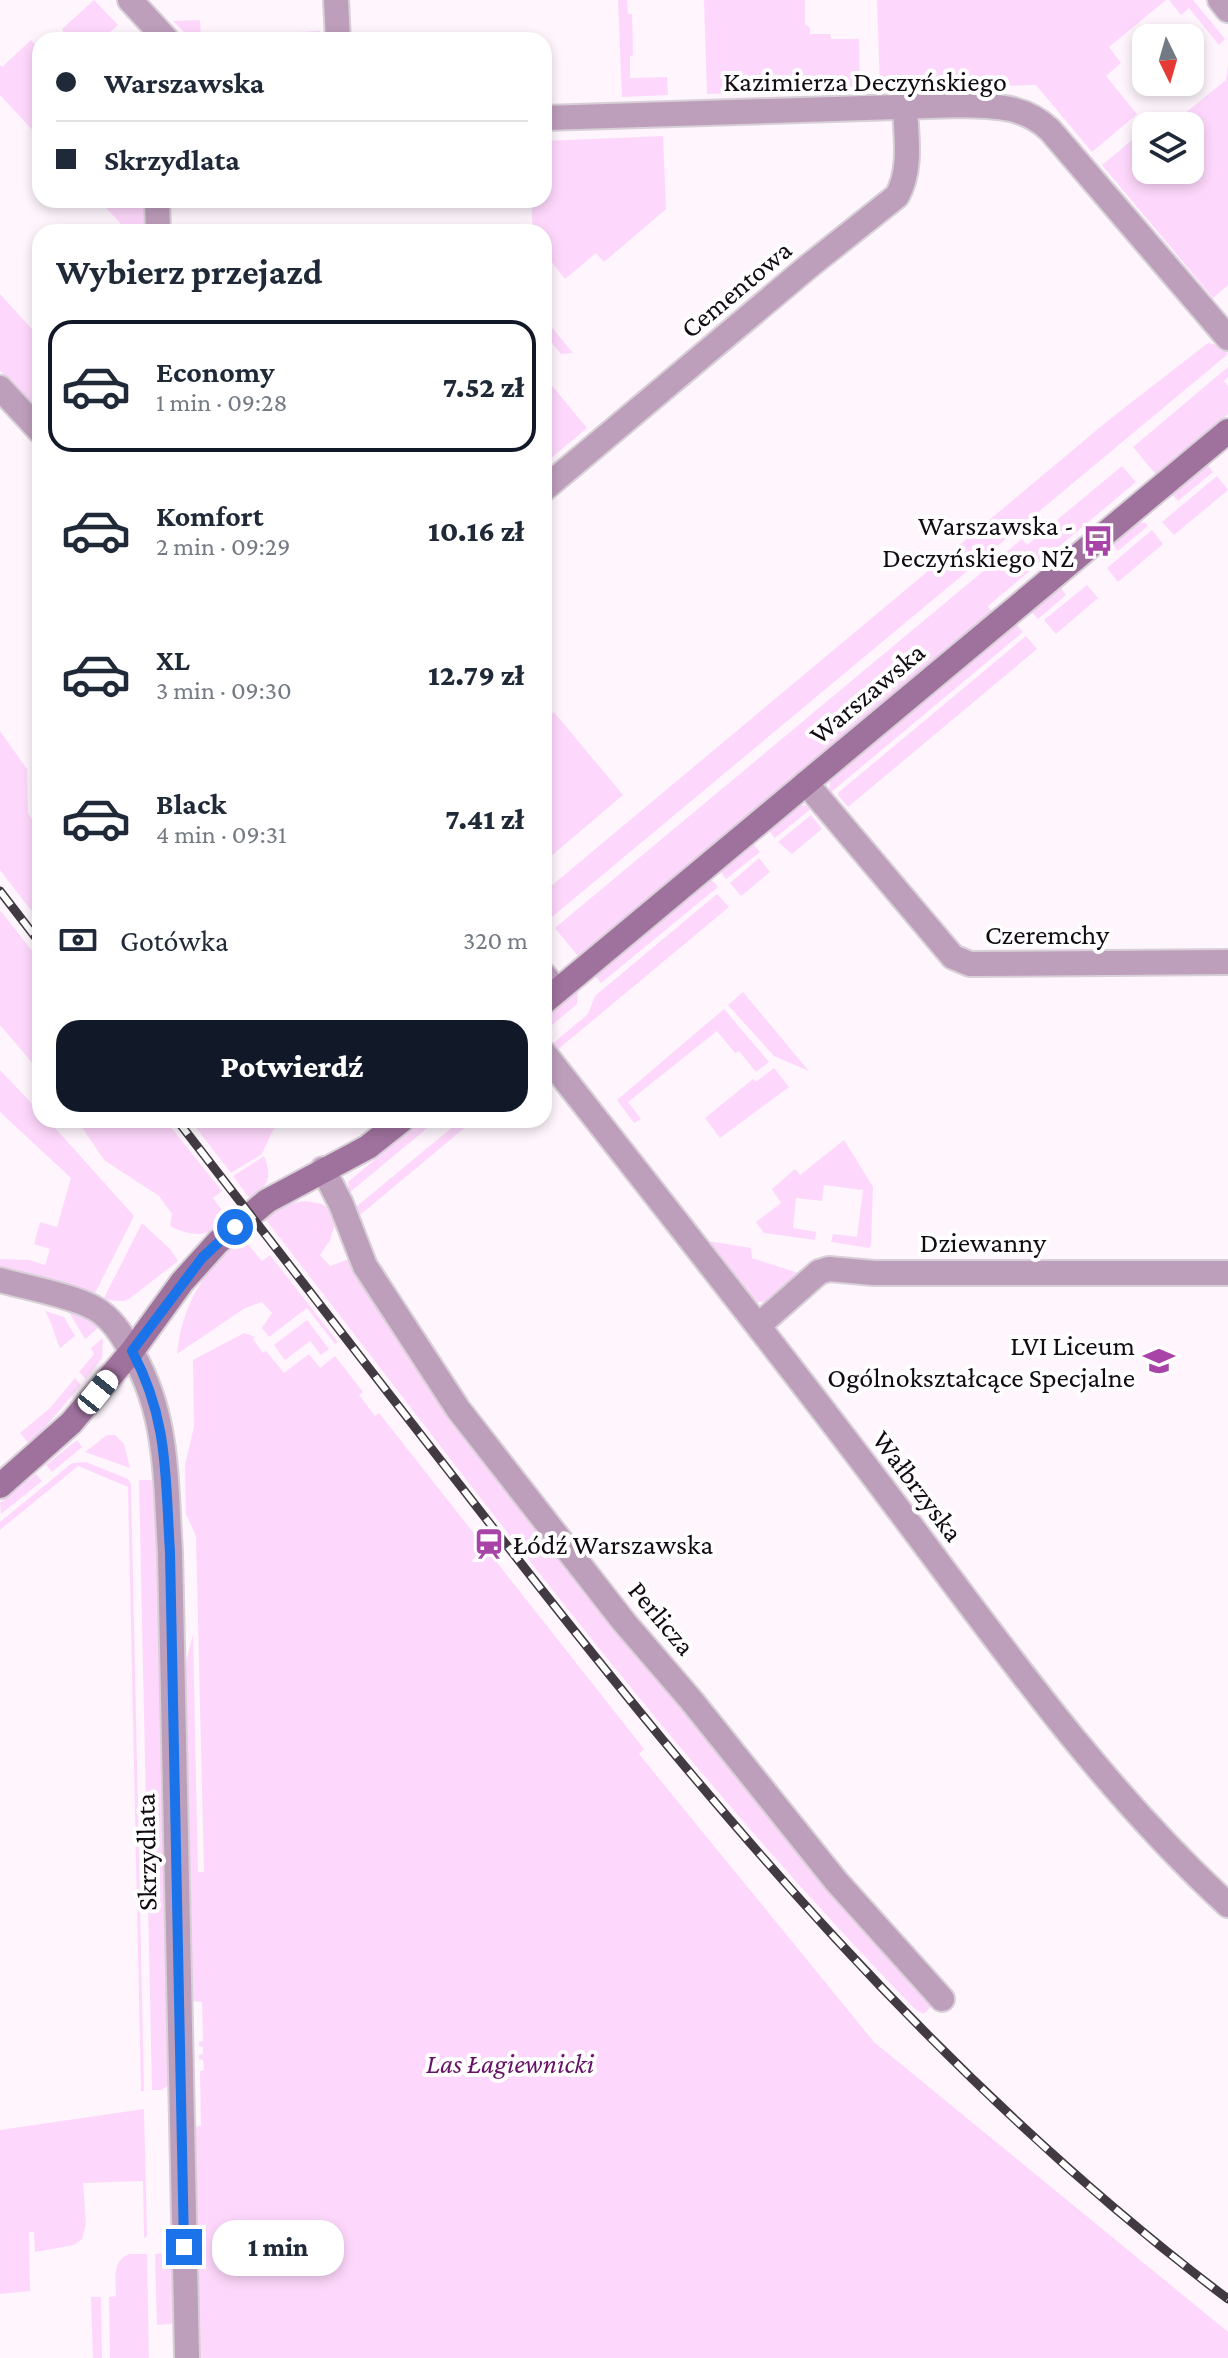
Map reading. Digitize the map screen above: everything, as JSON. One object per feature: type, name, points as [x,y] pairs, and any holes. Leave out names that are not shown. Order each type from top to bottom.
[{"type":"street","points":[[130,0],[160,32]]},
{"type":"street","points":[[336,0],[338,32]]},
{"type":"street","points":[[1220,0],[1228,10]]},
{"type":"street","name":"Kazimierza Deczyńskiego","points":[[552,118],[905,106],[1004,107],[1020,110],[1041,121],[1228,338]]},
{"type":"street","name":"Cementowa","points":[[552,482],[897,196],[905,182],[907,167],[905,106]]},
{"type":"street","points":[[0,388],[32,422]]},
{"type":"street","name":"Warszawska","points":[[552,986],[806,783],[1228,431]]},
{"type":"street","name":"Czeremchy","points":[[806,783],[953,957],[961,962],[1228,962]]},
{"type":"street","name":"Wałbrzyska","points":[[552,1063],[758,1326],[1063,1727],[1125,1800],[1228,1905]]},
{"type":"street","points":[[0,1486],[66,1428],[132,1351],[182,1282],[218,1242],[267,1201],[368,1147],[392,1128]]},
{"type":"street","name":"Perlicza","points":[[323,1169],[344,1210],[365,1266],[458,1409],[624,1622],[691,1700],[836,1881],[942,1999]]},
{"type":"street","name":"Dziewanny","points":[[758,1326],[819,1272],[829,1269],[874,1273],[1228,1273]]},
{"type":"street","name":"Skrzydlata","points":[[0,1280],[93,1307],[113,1323],[132,1351],[150,1390],[161,1426],[170,1552],[187,2358]]},
{"type":"green space","points":[[94,0],[118,25],[110,32],[64,32],[62,29]]},
{"type":"green space","points":[[618,0],[627,0],[628,14],[632,14],[630,78],[667,77],[668,95],[622,97]]},
{"type":"green space","points":[[704,0],[805,0],[805,24],[810,28],[810,34],[830,34],[831,39],[859,39],[860,90],[707,94]]},
{"type":"green space","points":[[877,0],[1166,0],[1137,24],[1132,24],[1132,28],[1109,47],[1121,63],[1106,76],[1135,112],[1092,152],[1036,85],[880,89]]},
{"type":"green space","points":[[1169,0],[1193,0],[1225,39],[1219,45],[1189,8],[1181,15]]},
{"type":"green space","points":[[200,20],[201,32],[184,32],[173,21]]},
{"type":"green space","points":[[32,41],[32,129],[0,95],[0,65],[2,67]]},
{"type":"green space","points":[[1228,66],[1228,285],[1213,298],[1102,165],[1132,140],[1132,184],[1204,184],[1204,112],[1186,112],[1226,80]]},
{"type":"green space","points":[[663,136],[666,209],[604,262],[596,253],[565,279],[552,262],[552,224],[532,224],[532,208],[552,208],[552,141]]},
{"type":"green space","points":[[106,208],[146,208],[146,224],[121,224]]},
{"type":"green space","points":[[0,294],[32,329],[32,406],[0,371]]},
{"type":"green space","points":[[552,328],[573,353],[561,354],[552,343]]},
{"type":"green space","points":[[1208,343],[1219,345],[1228,354],[552,917],[552,885],[1110,419]]},
{"type":"green space","points":[[1228,367],[1228,377],[1224,381],[1228,386],[1228,414],[1158,477],[1133,447]]},
{"type":"green space","points":[[552,386],[587,428],[552,457]]},
{"type":"green space","points":[[1207,464],[1213,472],[1178,501],[1172,494]]},
{"type":"green space","points":[[1122,466],[1136,482],[988,606],[993,614],[939,655],[578,956],[555,928],[1022,539],[1027,545]]},
{"type":"green space","points":[[1217,476],[1228,490],[1174,535],[1162,522]]},
{"type":"green space","points":[[1138,522],[1148,526],[1118,551],[1112,544]]},
{"type":"green space","points":[[1152,530],[1163,544],[1118,582],[1107,568]]},
{"type":"green space","points":[[1087,585],[1098,598],[1056,634],[1044,620]]},
{"type":"green space","points":[[1060,587],[1066,595],[1038,619],[1031,611]]},
{"type":"green space","points":[[1016,624],[1023,632],[829,794],[830,779]]},
{"type":"green space","points":[[1026,636],[1037,649],[848,807],[838,795],[839,792]]},
{"type":"green space","points":[[554,712],[623,795],[552,855]]},
{"type":"green space","points":[[0,731],[27,769],[28,813],[32,819],[32,912],[0,870]]},
{"type":"green space","points":[[798,806],[812,808],[775,838],[769,831]]},
{"type":"green space","points":[[811,815],[822,829],[792,854],[778,842]]},
{"type":"green space","points":[[753,844],[760,852],[726,879],[720,871]]},
{"type":"green space","points":[[759,858],[770,872],[741,896],[730,883]]},
{"type":"green space","points":[[711,879],[718,887],[601,983],[595,976]]},
{"type":"green space","points":[[717,894],[729,907],[556,1051],[552,1044],[588,1014],[595,996]]},
{"type":"green space","points":[[0,910],[32,951],[32,1063],[0,1025]]},
{"type":"green space","points":[[578,990],[577,1004],[552,1025],[552,1012]]},
{"type":"green space","points":[[743,992],[809,1071],[774,1056],[728,1005]]},
{"type":"green space","points":[[724,1009],[769,1062],[756,1072],[717,1031],[628,1102],[641,1119],[634,1123],[617,1100]]},
{"type":"green space","points":[[774,1068],[789,1087],[720,1138],[705,1118],[753,1079],[756,1082]]},
{"type":"green space","points":[[0,1070],[32,1104],[32,1128],[55,1128],[134,1216],[93,1297],[0,1270],[0,1259],[29,1260],[45,1265],[50,1249],[34,1244],[40,1222],[57,1227],[71,1178],[0,1112]]},
{"type":"green space","points":[[82,1128],[171,1128],[222,1191],[213,1198],[227,1217],[250,1199],[233,1176],[264,1156],[268,1171],[264,1187],[249,1202],[212,1230],[201,1234],[170,1226],[172,1214],[159,1196],[104,1160]]},
{"type":"green space","points":[[196,1128],[275,1128],[262,1154],[231,1173]]},
{"type":"green space","points":[[412,1128],[427,1128],[349,1193],[348,1182]]},
{"type":"green space","points":[[451,1128],[464,1128],[354,1220],[356,1207]]},
{"type":"green space","points":[[844,1140],[873,1187],[869,1248],[831,1242],[833,1234],[857,1237],[863,1190],[824,1185],[822,1201],[796,1198],[793,1228],[816,1232],[815,1240],[764,1233],[756,1222],[781,1203],[772,1189],[795,1169],[800,1175]]},
{"type":"green space","points":[[306,1201],[322,1204],[338,1215],[330,1240],[320,1255],[330,1266],[354,1260],[936,2001],[924,2014],[915,2009],[827,1916],[660,1723],[500,1524],[266,1220],[251,1230],[255,1236],[247,1243],[262,1261],[270,1255],[338,1342],[335,1344],[307,1308],[269,1337],[262,1328],[272,1313],[262,1302],[245,1308],[177,1354],[184,1318],[208,1272],[232,1246],[273,1211]]},
{"type":"green space","points":[[142,1223],[170,1249],[178,1261],[129,1299],[103,1300]]},
{"type":"green space","points":[[708,1241],[751,1248],[752,1258],[801,1274],[768,1302],[754,1302],[706,1244]]},
{"type":"green space","points":[[67,1309],[84,1314],[99,1327],[85,1339]]},
{"type":"green space","points":[[45,1311],[64,1317],[75,1336],[60,1348],[50,1321]]},
{"type":"green space","points":[[307,1320],[329,1349],[321,1355],[310,1341],[285,1360],[274,1345]]},
{"type":"green space","name":"Las Łagiewnicki","points":[[244,1333],[255,1337],[253,1339],[263,1353],[266,1351],[284,1373],[309,1354],[320,1368],[335,1356],[363,1392],[359,1395],[375,1416],[379,1413],[644,1749],[639,1754],[874,2042],[1228,2332],[1228,2358],[199,2358],[194,2127],[201,2126],[200,2071],[204,2070],[203,2060],[199,2059],[199,2055],[203,2054],[203,2047],[199,2046],[199,2042],[203,2041],[202,2002],[191,2001],[184,1669],[193,1635],[198,1872],[204,1872],[196,1536],[186,1514],[185,1465],[194,1427],[193,1360]]},
{"type":"green space","points":[[103,1338],[102,1358],[86,1379],[79,1372],[94,1354],[91,1348]]},
{"type":"green space","points":[[75,1378],[81,1385],[30,1445],[20,1433],[50,1408]]},
{"type":"green space","points":[[107,1435],[115,1435],[124,1444],[130,1468],[85,1452]]},
{"type":"green space","points":[[77,1440],[82,1447],[52,1472],[46,1465]]},
{"type":"green space","points":[[86,1462],[128,1479],[131,1484],[144,2091],[141,2091],[128,1487],[78,1466],[0,1530],[0,1522],[72,1463]]},
{"type":"green space","points":[[36,1474],[42,1481],[1,1514],[0,1503]]},
{"type":"green space","points":[[139,1480],[152,1480],[158,1552],[169,2085],[161,2090],[152,2090]]},
{"type":"green space","points":[[144,2109],[147,2236],[144,2238],[143,2181],[83,2183],[86,2224],[82,2239],[74,2245],[35,2252],[34,2232],[29,2232],[30,2291],[0,2294],[0,2130]]},
{"type":"green space","points":[[166,2253],[173,2257],[174,2321],[157,2325],[155,2254]]},
{"type":"green space","points":[[129,2254],[147,2254],[149,2358],[110,2358],[109,2297],[116,2296],[117,2267]]},
{"type":"green space","points":[[91,2297],[101,2297],[102,2358],[93,2358]]},
{"type":"railway","points":[[0,891],[32,933]]},
{"type":"railway","points":[[183,1128],[577,1634],[747,1840],[927,2034],[1022,2127],[1123,2215],[1228,2299]]},
{"type":"place","name":"Warszawska - Deczyńskiego NŻ","points":[[1098,541]]},
{"type":"place","name":"LVI Liceum Ogólnokształcące Specjalne","points":[[1159,1361]]},
{"type":"place","name":"Łódź Warszawska","points":[[489,1544]]},
{"type":"route","points":[[184,2247],[170,1552],[161,1426],[150,1390],[132,1351],[182,1282],[235,1227]]}]
